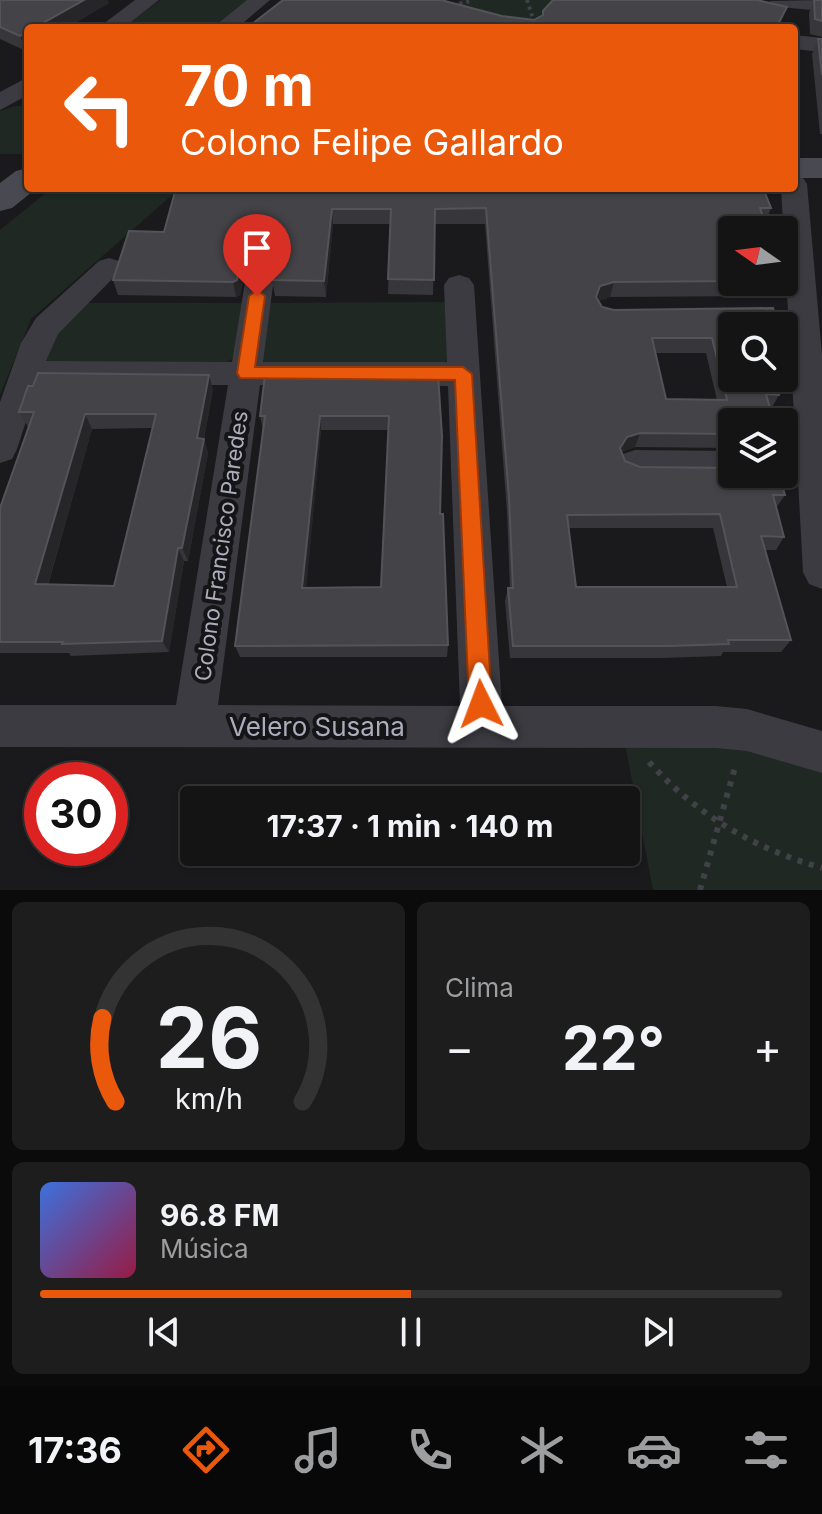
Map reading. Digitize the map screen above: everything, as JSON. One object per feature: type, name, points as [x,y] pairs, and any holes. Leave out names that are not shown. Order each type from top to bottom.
[{"type":"street","points":[[228,24],[260,0]]},
{"type":"street","points":[[114,24],[139,2]]},
{"type":"street","points":[[754,7],[781,10],[822,5]]},
{"type":"street","points":[[798,42],[822,45]]},
{"type":"street","points":[[0,75],[24,84]]},
{"type":"street","points":[[0,103],[24,87]]},
{"type":"street","points":[[0,168],[24,168]]},
{"type":"street","points":[[798,168],[822,168]]},
{"type":"street","points":[[0,200],[24,181]]},
{"type":"street","points":[[795,192],[809,295],[808,450],[821,535],[822,572]]},
{"type":"street","points":[[0,449],[26,373],[47,326],[109,268]]},
{"type":"street","name":"Colono Francisco Paredes","points":[[194,726],[261,270]]},
{"type":"street","points":[[459,285],[482,726]]},
{"type":"street","points":[[768,310],[809,295]]},
{"type":"street","points":[[26,373],[463,374]]},
{"type":"street","points":[[635,464],[718,465]]},
{"type":"street","name":"Velero Susana","points":[[0,726],[622,726],[747,730],[822,752]]},
{"type":"path","points":[[448,7],[473,0]]},
{"type":"path","points":[[527,0],[535,24]]},
{"type":"path","points":[[622,726],[669,786],[718,825],[775,853],[822,868]]},
{"type":"path","points":[[700,890],[747,730]]},
{"type":"shaded area","points":[[161,0],[248,0],[216,24],[127,24]]},
{"type":"shaded area","points":[[460,0],[557,0],[536,24],[455,5]]},
{"type":"shaded area","points":[[24,106],[24,154],[0,154],[0,111]]},
{"type":"shaded area","points":[[47,192],[176,192],[31,319],[0,395],[0,230]]},
{"type":"shaded area","points":[[447,302],[449,358],[444,363],[269,365],[255,355],[263,303]]},
{"type":"shaded area","points":[[79,303],[246,303],[238,356],[221,365],[47,364],[46,345]]},
{"type":"shaded area","points":[[625,744],[721,744],[822,770],[822,890],[653,890],[640,822],[640,786],[633,786]]},
{"type":"building","points":[[0,0],[84,0],[41,24],[24,24],[24,34],[20,36],[0,27]]},
{"type":"building","points":[[283,0],[441,0],[502,16],[534,20],[543,15],[553,0],[757,0],[787,7],[778,24],[252,24]]},
{"type":"building","points":[[814,0],[822,0],[822,21],[815,19]]},
{"type":"building","points":[[818,39],[822,39],[822,75]]},
{"type":"building","points":[[175,192],[765,192],[771,208],[760,208],[763,216],[718,216],[718,281],[614,282],[600,286],[596,297],[602,307],[614,310],[773,308],[774,312],[718,312],[718,363],[712,338],[652,338],[666,399],[727,400],[725,392],[778,392],[779,395],[766,394],[770,408],[718,408],[718,434],[640,433],[627,437],[620,448],[625,461],[640,467],[718,468],[718,488],[783,488],[785,495],[773,495],[784,537],[761,536],[791,640],[728,640],[729,644],[669,646],[513,646],[508,588],[513,588],[509,498],[486,208],[435,209],[434,280],[388,279],[391,209],[332,209],[324,281],[272,280],[275,253],[269,245],[259,242],[245,246],[237,280],[233,282],[113,280],[129,231],[164,232]],"holes":[[[720,514],[737,587],[576,587],[567,515]]]},
{"type":"building","points":[[38,373],[209,375],[197,438],[204,439],[182,548],[178,548],[162,641],[0,642],[0,508],[34,412],[19,412],[28,386],[33,386]],"holes":[[[85,414],[156,414],[114,586],[35,584]]]},
{"type":"building","points":[[438,374],[442,436],[440,514],[443,514],[448,645],[235,646],[265,416],[260,416],[265,375]],"holes":[[[320,416],[389,416],[381,587],[302,588]]]},
{"type":"route","points":[[257,296],[246,373],[463,374],[481,704]]}]
